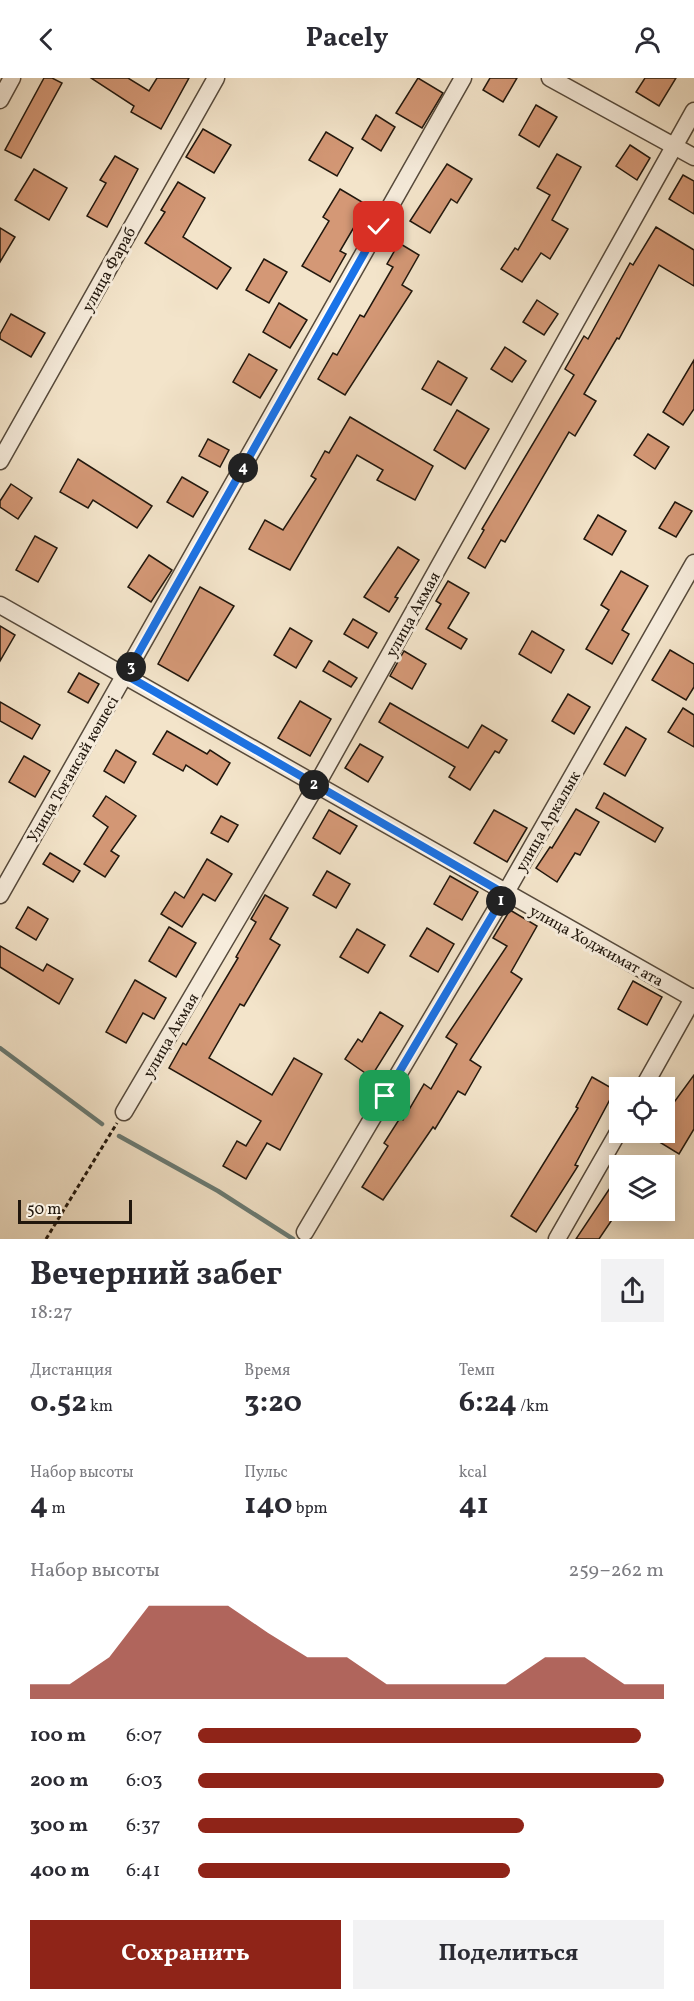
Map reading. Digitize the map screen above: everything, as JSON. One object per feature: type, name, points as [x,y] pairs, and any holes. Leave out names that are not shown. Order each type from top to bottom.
[{"type":"street","points":[[0,100],[12,78]]},
{"type":"street","name":"улица Фараб","points":[[0,460],[216,78]]},
{"type":"street","name":"Улица Тоғансай көшесі","points":[[0,895],[463,78]]},
{"type":"street","points":[[550,78],[694,157]]},
{"type":"street","name":"улица Акмая","points":[[124,1112],[316,786],[694,111]]},
{"type":"street","name":"улица Аркалык","points":[[305,1232],[505,894],[694,563]]},
{"type":"street","name":"улица Ходжимат ата","points":[[0,605],[126,675],[505,894],[694,998]]},
{"type":"street","points":[[649,1077],[694,998]]},
{"type":"street","points":[[558,1239],[612,1143]]},
{"type":"path","points":[[46,1239],[124,1112]]},
{"type":"building","points":[[44,78],[52,78],[62,83],[21,158],[5,150]]},
{"type":"building","points":[[91,78],[128,78],[149,91],[157,78],[189,78],[161,129],[131,112],[134,106]]},
{"type":"building","points":[[418,78],[443,93],[422,128],[396,113]]},
{"type":"building","points":[[490,78],[517,78],[503,102],[483,90]]},
{"type":"building","points":[[645,78],[676,78],[659,106],[636,92]]},
{"type":"building","points":[[536,105],[557,117],[539,147],[519,135]]},
{"type":"building","points":[[376,115],[395,127],[381,151],[362,139]]},
{"type":"building","points":[[203,129],[231,145],[214,173],[186,157]]},
{"type":"building","points":[[326,132],[353,148],[337,176],[309,160]]},
{"type":"building","points":[[630,145],[650,158],[637,180],[616,166]]},
{"type":"building","points":[[557,154],[581,167],[552,220],[568,229],[550,259],[541,253],[522,282],[501,269],[515,248],[518,250],[550,195],[537,188]]},
{"type":"building","points":[[115,156],[138,169],[107,227],[87,216],[106,183],[100,180]]},
{"type":"building","points":[[447,164],[472,179],[457,203],[451,199],[430,233],[410,221]]},
{"type":"building","points":[[34,169],[67,188],[49,220],[15,200]]},
{"type":"building","points":[[683,175],[694,181],[694,214],[669,199]]},
{"type":"building","points":[[178,182],[205,198],[183,237],[231,268],[217,289],[145,243],[165,212],[161,210]]},
{"type":"building","points":[[340,189],[367,205],[340,251],[346,254],[330,282],[302,266],[329,221],[323,217]]},
{"type":"building","points":[[656,227],[694,250],[694,286],[659,265],[619,339],[617,338],[584,394],[596,401],[575,436],[569,432],[505,542],[501,540],[485,568],[468,558],[484,530],[482,529],[574,375],[565,369],[584,336],[588,339],[630,263],[633,265]]},
{"type":"building","points":[[0,228],[15,237],[0,262]]},
{"type":"building","points":[[399,243],[419,255],[402,285],[412,291],[345,395],[318,379],[333,353],[337,355],[360,315],[364,317],[393,267],[387,264]]},
{"type":"building","points":[[264,259],[287,272],[269,303],[246,290]]},
{"type":"building","points":[[537,300],[558,314],[544,335],[523,322]]},
{"type":"building","points":[[279,303],[307,320],[290,348],[263,332]]},
{"type":"building","points":[[11,314],[45,333],[31,357],[0,339],[0,334]]},
{"type":"building","points":[[505,347],[526,361],[512,382],[491,369]]},
{"type":"building","points":[[249,354],[277,370],[260,398],[233,382]]},
{"type":"building","points":[[694,360],[694,409],[683,425],[663,412]]},
{"type":"building","points":[[438,361],[467,378],[451,405],[422,389]]},
{"type":"building","points":[[457,410],[489,429],[465,469],[434,450]]},
{"type":"building","points":[[350,417],[433,466],[415,500],[377,480],[383,470],[357,455],[290,570],[249,549],[265,520],[283,530],[316,479],[311,476],[325,451],[329,453]]},
{"type":"building","points":[[648,434],[669,447],[655,469],[634,455]]},
{"type":"building","points":[[208,439],[229,450],[220,467],[199,456]]},
{"type":"building","points":[[78,459],[152,506],[137,528],[93,500],[88,508],[60,492]]},
{"type":"building","points":[[182,477],[208,492],[193,517],[167,502]]},
{"type":"building","points":[[11,484],[32,498],[18,519],[0,507],[0,501]]},
{"type":"building","points":[[675,502],[692,511],[676,537],[659,528]]},
{"type":"building","points":[[598,515],[626,531],[612,555],[584,539]]},
{"type":"building","points":[[35,536],[57,548],[38,582],[16,570]]},
{"type":"building","points":[[398,547],[419,560],[395,597],[398,598],[389,612],[364,597]]},
{"type":"building","points":[[149,555],[172,570],[151,602],[128,587]]},
{"type":"building","points":[[621,571],[648,586],[622,630],[629,634],[612,664],[586,649],[609,610],[601,605]]},
{"type":"building","points":[[448,581],[469,593],[448,628],[467,639],[461,649],[426,629],[441,604],[436,601]]},
{"type":"building","points":[[200,587],[234,606],[188,681],[158,664]]},
{"type":"building","points":[[353,619],[377,633],[368,648],[344,634]]},
{"type":"building","points":[[0,626],[15,635],[0,661]]},
{"type":"building","points":[[290,628],[312,641],[296,668],[274,655]]},
{"type":"building","points":[[532,631],[564,650],[551,673],[519,654]]},
{"type":"building","points":[[670,650],[694,664],[694,687],[686,700],[652,680]]},
{"type":"building","points":[[404,651],[426,664],[412,689],[390,676]]},
{"type":"building","points":[[329,661],[357,678],[351,687],[323,671]]},
{"type":"building","points":[[79,673],[99,684],[88,703],[68,692]]},
{"type":"building","points":[[568,694],[590,707],[574,734],[552,721]]},
{"type":"building","points":[[300,701],[331,719],[310,756],[278,738]]},
{"type":"building","points":[[0,702],[40,725],[32,739],[0,721]]},
{"type":"building","points":[[390,703],[468,748],[482,725],[507,740],[499,753],[495,751],[470,790],[449,777],[455,767],[379,722]]},
{"type":"building","points":[[683,708],[694,715],[694,747],[668,732]]},
{"type":"building","points":[[626,727],[646,739],[625,776],[604,764]]},
{"type":"building","points":[[167,731],[207,754],[210,750],[230,763],[217,785],[186,765],[183,771],[153,754]]},
{"type":"building","points":[[360,744],[383,757],[368,782],[345,768]]},
{"type":"building","points":[[116,750],[136,762],[124,783],[104,771]]},
{"type":"building","points":[[24,756],[50,771],[35,797],[9,782]]},
{"type":"building","points":[[604,793],[663,828],[655,842],[596,808]]},
{"type":"building","points":[[106,796],[136,816],[111,851],[119,856],[105,877],[84,864],[108,827],[93,816]]},
{"type":"building","points":[[576,809],[599,822],[580,855],[575,853],[557,882],[536,868],[550,847],[552,848]]},
{"type":"building","points":[[329,810],[357,826],[340,854],[313,838]]},
{"type":"building","points":[[494,810],[527,828],[507,862],[474,843]]},
{"type":"building","points":[[221,816],[238,825],[228,842],[211,833]]},
{"type":"building","points":[[50,853],[80,871],[73,882],[43,864]]},
{"type":"building","points":[[207,859],[232,874],[215,901],[203,894],[182,927],[161,914],[175,892],[184,898]]},
{"type":"building","points":[[327,871],[350,884],[336,908],[313,895]]},
{"type":"building","points":[[450,876],[478,892],[462,920],[434,904]]},
{"type":"building","points":[[265,895],[288,908],[270,939],[280,945],[244,1006],[240,1004],[209,1058],[272,1095],[294,1058],[322,1074],[280,1150],[267,1143],[246,1179],[223,1166],[237,1141],[246,1146],[261,1121],[169,1068],[183,1043],[186,1045],[238,958],[236,957],[256,922],[251,919]]},
{"type":"building","points":[[28,907],[48,919],[36,940],[16,928]]},
{"type":"building","points":[[510,910],[537,926],[511,972],[522,979],[470,1060],[481,1067],[465,1095],[458,1091],[435,1129],[433,1127],[383,1200],[362,1187],[388,1146],[384,1143],[400,1118],[403,1120],[424,1084],[431,1089],[457,1044],[446,1037],[507,946],[493,938]]},
{"type":"building","points":[[169,927],[196,943],[176,977],[149,961]]},
{"type":"building","points":[[427,928],[454,944],[438,972],[410,956]]},
{"type":"building","points":[[357,929],[385,945],[368,973],[340,957]]},
{"type":"building","points":[[0,946],[43,971],[47,964],[73,979],[59,1004],[0,967]]},
{"type":"building","points":[[135,980],[166,998],[154,1019],[143,1013],[126,1043],[106,1032]]},
{"type":"building","points":[[633,981],[662,997],[647,1025],[618,1009]]},
{"type":"building","points":[[380,1012],[403,1026],[371,1077],[345,1059],[358,1039],[362,1042]]},
{"type":"building","points":[[694,1075],[694,1129],[679,1154],[661,1143],[675,1143],[675,1101]]},
{"type":"building","points":[[592,1077],[609,1087],[609,1101],[575,1165],[578,1166],[536,1232],[511,1216],[578,1108],[576,1107]]},
{"type":"building","points":[[609,1190],[609,1221],[611,1221],[599,1239],[576,1239]]},
{"type":"waterway","points":[[0,1048],[102,1124]]},
{"type":"waterway","points":[[119,1136],[218,1191],[293,1239]]},
{"type":"route","points":[[379,227],[126,675],[505,894],[385,1096]]}]
